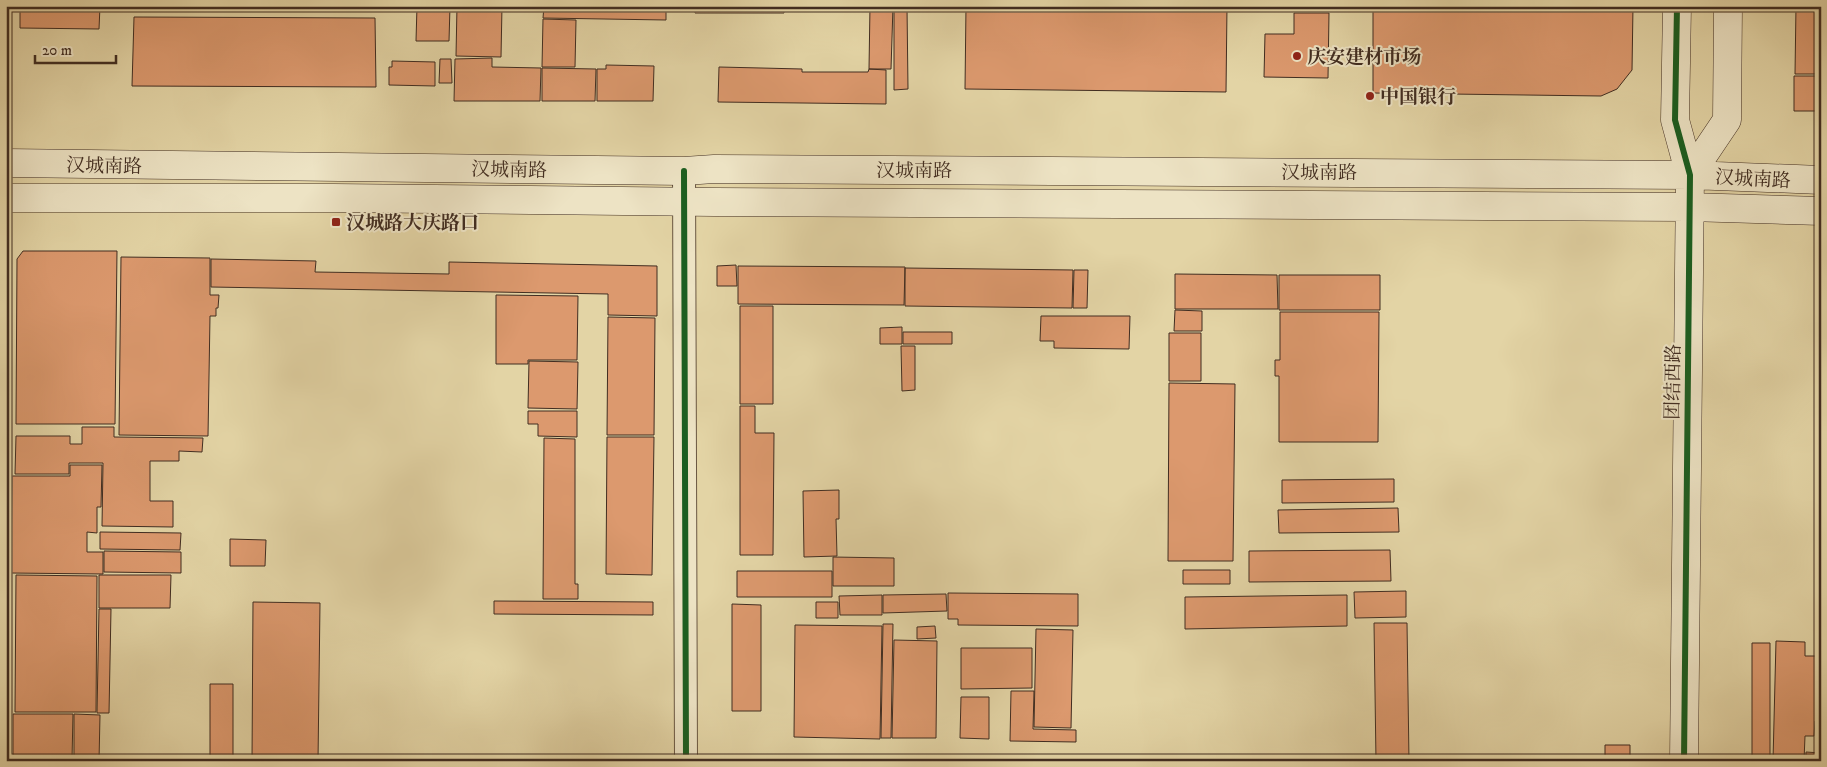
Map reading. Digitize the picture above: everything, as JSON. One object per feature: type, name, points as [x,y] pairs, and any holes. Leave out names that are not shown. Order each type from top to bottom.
[{"type":"main road","name":"团结西路","points":[[1676,6],[1675,120],[1690,175],[1684,761]]},
{"type":"main road","points":[[1690,175],[1727,120],[1728,6]]},
{"type":"main road","name":"汉城南路","points":[[6,163],[684,171],[1186,171],[1690,175],[1821,180]]},
{"type":"main road","name":"汉城南路","points":[[6,198],[334,198],[1689,207],[1821,211]]},
{"type":"street","points":[[684,171],[686,761]]},
{"type":"building","points":[[20,6],[100,6],[99,29],[20,28]]},
{"type":"building","points":[[417,6],[450,6],[449,41],[416,41]]},
{"type":"building","points":[[457,6],[502,6],[501,57],[456,56]]},
{"type":"building","points":[[544,6],[666,6],[666,20],[543,18]]},
{"type":"building","points":[[695,6],[784,6],[784,13],[695,13]]},
{"type":"building","points":[[870,6],[893,6],[891,69],[869,69]]},
{"type":"building","points":[[894,6],[907,6],[908,89],[894,90]]},
{"type":"building","points":[[966,6],[1227,6],[1226,92],[965,89]]},
{"type":"building","points":[[1373,6],[1633,6],[1632,70],[1617,89],[1601,96],[1373,93]]},
{"type":"building","points":[[1796,6],[1821,6],[1821,74],[1795,74]]},
{"type":"building","name":"庆安建材市场","points":[[1294,13],[1329,13],[1328,78],[1264,77],[1265,34],[1294,34]]},
{"type":"building","points":[[134,17],[375,18],[376,87],[132,86]]},
{"type":"building","points":[[543,19],[576,20],[575,67],[542,67]]},
{"type":"building","points":[[492,58],[492,67],[541,68],[540,101],[454,101],[455,59]]},
{"type":"building","points":[[440,59],[451,59],[452,83],[439,83]]},
{"type":"building","points":[[392,61],[435,62],[435,86],[389,85],[389,67],[392,67]]},
{"type":"building","points":[[606,65],[654,66],[653,101],[597,101],[597,69],[606,69]]},
{"type":"building","points":[[719,67],[802,69],[802,72],[868,72],[869,69],[886,70],[886,104],[718,102]]},
{"type":"building","points":[[542,68],[596,69],[595,101],[542,101]]},
{"type":"building","points":[[1794,76],[1821,76],[1821,111],[1794,111]]},
{"type":"building","points":[[23,251],[117,251],[115,424],[16,424],[17,259]]},
{"type":"building","points":[[121,257],[210,258],[210,295],[219,295],[216,316],[210,316],[208,436],[119,435]]},
{"type":"building","points":[[211,259],[316,261],[315,272],[449,274],[449,262],[657,266],[657,316],[608,315],[608,294],[211,287]]},
{"type":"building","points":[[736,265],[737,286],[717,286],[717,266]]},
{"type":"building","points":[[738,266],[905,267],[904,305],[738,304]]},
{"type":"building","points":[[905,268],[1073,270],[1072,308],[905,306]]},
{"type":"building","points":[[1074,270],[1088,270],[1087,308],[1073,308]]},
{"type":"building","points":[[1175,274],[1277,275],[1278,309],[1175,309]]},
{"type":"building","points":[[1279,275],[1380,275],[1380,310],[1279,310]]},
{"type":"building","points":[[496,295],[578,296],[577,360],[528,360],[528,364],[496,364]]},
{"type":"building","points":[[740,306],[773,306],[773,404],[740,404]]},
{"type":"building","points":[[1175,310],[1202,311],[1202,331],[1174,331]]},
{"type":"building","points":[[1280,312],[1379,312],[1378,442],[1279,442],[1279,376],[1275,376],[1275,360],[1280,360]]},
{"type":"building","points":[[1041,316],[1130,316],[1129,349],[1054,348],[1054,341],[1040,341]]},
{"type":"building","points":[[608,317],[655,318],[654,435],[607,435]]},
{"type":"building","points":[[902,327],[902,344],[880,344],[880,328]]},
{"type":"building","points":[[903,332],[952,332],[952,344],[903,344]]},
{"type":"building","points":[[1169,333],[1201,333],[1201,381],[1169,381]]},
{"type":"building","points":[[901,346],[915,346],[915,390],[902,391]]},
{"type":"building","points":[[529,361],[578,362],[577,409],[528,408]]},
{"type":"building","points":[[1169,383],[1235,384],[1233,561],[1168,561]]},
{"type":"building","points":[[740,406],[755,406],[755,433],[774,433],[773,555],[740,555]]},
{"type":"building","points":[[528,411],[577,411],[577,437],[538,436],[538,424],[528,424]]},
{"type":"building","points":[[82,427],[114,427],[114,437],[203,438],[202,452],[179,451],[179,461],[150,461],[150,501],[173,501],[173,527],[102,526],[103,463],[69,463],[69,474],[15,474],[16,436],[70,436],[70,444],[82,444]]},
{"type":"building","points":[[607,437],[654,437],[652,575],[606,574]]},
{"type":"building","points":[[544,438],[575,439],[575,584],[578,584],[578,599],[543,599]]},
{"type":"building","points":[[70,465],[102,465],[101,507],[97,507],[97,533],[87,532],[87,552],[103,552],[103,574],[11,573],[12,476],[70,476]]},
{"type":"building","points":[[1394,479],[1394,502],[1282,503],[1282,480]]},
{"type":"building","points":[[839,490],[839,519],[836,519],[837,556],[804,557],[803,491]]},
{"type":"building","points":[[1398,508],[1399,532],[1279,533],[1278,510]]},
{"type":"building","points":[[100,532],[181,533],[180,550],[100,549]]},
{"type":"building","points":[[230,539],[266,540],[265,566],[230,566]]},
{"type":"building","points":[[1390,550],[1391,581],[1249,582],[1249,551]]},
{"type":"building","points":[[104,551],[181,552],[181,573],[104,572]]},
{"type":"building","points":[[833,557],[894,558],[894,586],[833,586]]},
{"type":"building","points":[[1183,570],[1230,570],[1230,584],[1183,584]]},
{"type":"building","points":[[737,571],[832,571],[832,597],[737,597]]},
{"type":"building","points":[[16,575],[97,576],[96,712],[15,712]]},
{"type":"building","points":[[99,575],[171,575],[170,608],[99,608]]},
{"type":"building","points":[[1406,591],[1406,617],[1355,618],[1354,592]]},
{"type":"building","points":[[948,593],[1078,594],[1078,626],[958,625],[958,619],[948,619]]},
{"type":"building","points":[[946,594],[947,611],[883,613],[883,595]]},
{"type":"building","points":[[882,595],[882,615],[840,615],[839,596]]},
{"type":"building","points":[[1347,595],[1347,626],[1185,629],[1185,597]]},
{"type":"building","points":[[494,601],[653,602],[653,615],[494,614]]},
{"type":"building","points":[[253,602],[320,603],[318,761],[252,761]]},
{"type":"building","points":[[816,602],[838,602],[838,618],[816,618]]},
{"type":"building","points":[[732,604],[761,605],[761,711],[732,711]]},
{"type":"building","points":[[99,609],[111,609],[109,713],[97,713]]},
{"type":"building","points":[[1374,623],[1407,623],[1409,761],[1376,761]]},
{"type":"building","points":[[883,624],[893,624],[891,738],[881,738]]},
{"type":"building","points":[[795,625],[882,626],[880,739],[794,737]]},
{"type":"building","points":[[935,626],[936,638],[917,639],[917,627]]},
{"type":"building","points":[[1036,629],[1073,630],[1071,728],[1034,727]]},
{"type":"building","points":[[894,640],[937,641],[936,738],[892,738]]},
{"type":"building","points":[[1776,641],[1805,642],[1805,656],[1821,656],[1821,721],[1815,721],[1814,736],[1805,736],[1804,761],[1773,761]]},
{"type":"building","points":[[1752,643],[1770,643],[1770,761],[1752,761]]},
{"type":"building","points":[[961,648],[1032,648],[1032,688],[961,689]]},
{"type":"building","points":[[210,684],[233,684],[233,761],[210,761]]},
{"type":"building","points":[[1011,691],[1034,691],[1033,729],[1076,730],[1076,742],[1010,741]]},
{"type":"building","points":[[961,697],[989,697],[989,739],[960,738]]},
{"type":"building","points":[[13,714],[73,714],[72,759],[13,761]]},
{"type":"building","points":[[74,714],[100,715],[99,761],[74,761]]},
{"type":"building","points":[[1605,745],[1630,745],[1630,758],[1605,757]]},
{"type":"building","points":[[1806,752],[1821,753],[1821,761],[1806,761]]},
{"type":"cycle path","points":[[1677,6],[1675,120],[1690,175],[1684,761]]},
{"type":"cycle path","points":[[684,171],[686,761]]},
{"type":"place","name":"庆安建材市场","points":[[1297,56]]},
{"type":"place","name":"中国银行","points":[[1370,96]]},
{"type":"place","name":"汉城路大庆路口","points":[[336,222]]}]
